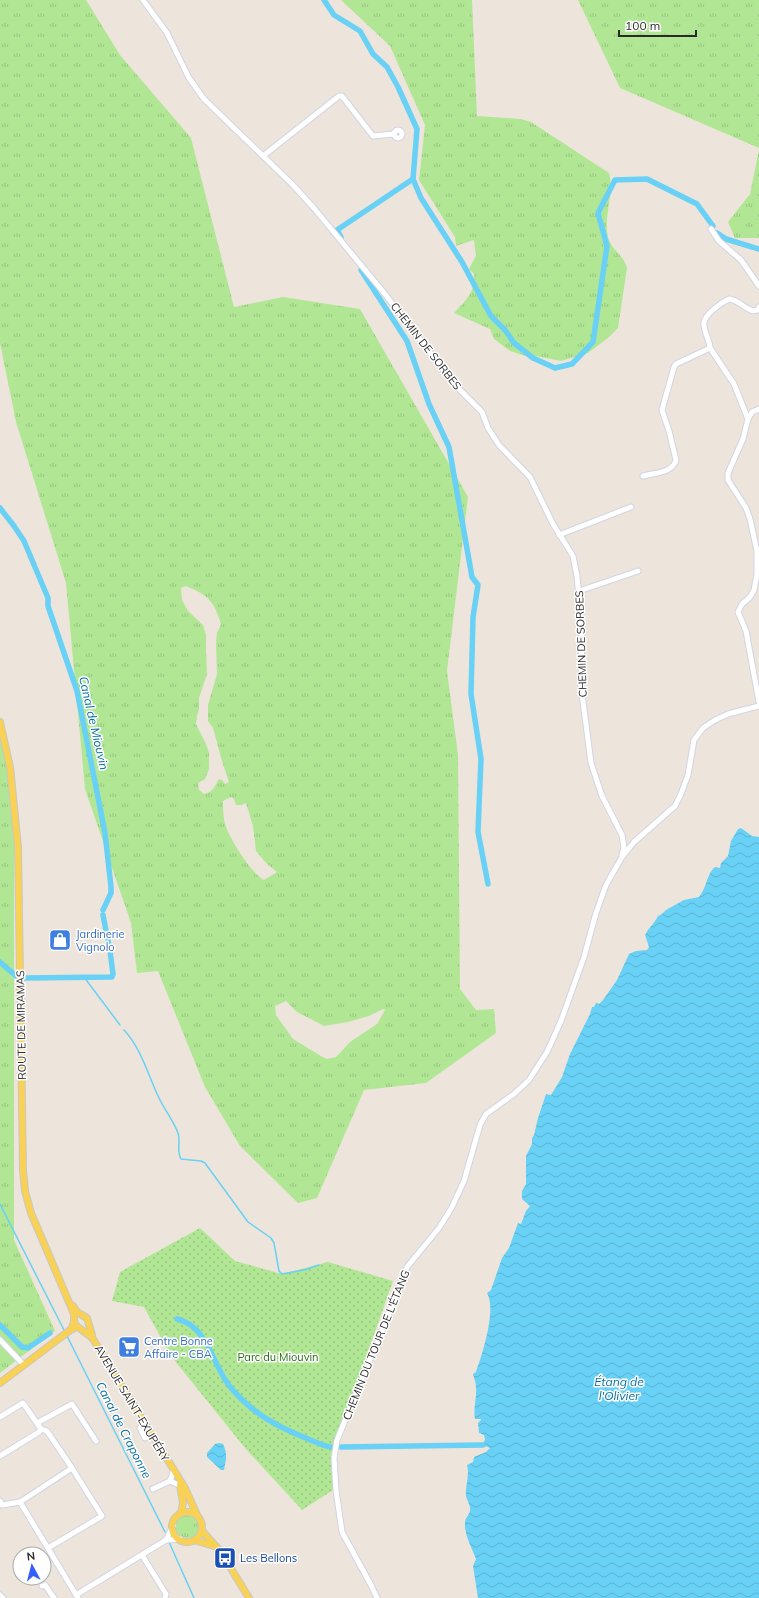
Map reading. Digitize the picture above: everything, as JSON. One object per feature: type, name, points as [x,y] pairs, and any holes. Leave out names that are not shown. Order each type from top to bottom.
[{"type":"main road","name":"ROUTE DE MIRAMAS","points":[[0,722],[10,767],[18,847],[23,1165],[25,1191],[33,1218],[69,1300],[77,1324]]},
{"type":"main road","points":[[69,1300],[77,1312],[86,1318],[93,1339]]},
{"type":"main road","points":[[77,1324],[77,1315],[81,1314]]},
{"type":"main road","points":[[77,1324],[85,1326],[87,1323]]},
{"type":"main road","points":[[0,1383],[77,1324]]},
{"type":"main road","name":"AVENUE SAINT-EXUPÉRY","points":[[77,1324],[93,1339],[152,1434],[180,1484],[191,1499],[197,1515]]},
{"type":"main road","name":"AVENUE SAINT-EXUPÉRY","points":[[180,1484],[183,1503],[181,1513]]},
{"type":"main road","points":[[214,1546],[194,1540],[185,1541],[180,1539],[174,1532],[172,1526],[176,1516],[181,1513],[189,1512],[197,1515],[202,1524],[202,1531],[221,1552],[249,1598]]},
{"type":"main road","points":[[194,1540],[202,1531]]},
{"type":"street","name":"CHEMIN DE SORBES","points":[[144,0],[167,34],[199,93],[294,185],[313,207],[379,285],[454,384],[482,412],[488,428],[499,445],[530,477],[553,524],[573,556],[578,576],[582,629],[581,686],[591,763],[602,796],[622,835],[624,848],[622,857]]},
{"type":"street","points":[[263,156],[340,96],[342,96],[374,136],[394,134]]},
{"type":"street","points":[[711,229],[720,241],[740,260],[759,286]]},
{"type":"street","points":[[748,419],[734,384],[710,348],[710,342],[703,324],[705,319],[715,309],[729,299],[736,300],[749,310],[755,311],[758,310],[759,307]]},
{"type":"street","points":[[643,476],[671,469],[675,465],[676,460],[662,410],[674,367],[676,364],[710,348]]},
{"type":"street","points":[[759,409],[752,412],[748,419],[743,439],[728,473],[728,480],[746,508],[754,530],[758,551],[758,574],[754,590],[750,597],[742,604],[738,612],[746,631],[759,702]]},
{"type":"street","points":[[560,535],[631,507]]},
{"type":"street","points":[[579,591],[638,571]]},
{"type":"street","name":"CHEMIN DU TOUR DE L'ÉTANG","points":[[376,1598],[371,1585],[342,1532],[334,1464],[337,1440],[407,1267],[439,1228],[452,1207],[464,1181],[480,1125],[486,1114],[514,1094],[529,1080],[547,1052],[561,1021],[584,957],[596,913],[606,885],[622,857],[634,842],[675,806],[688,776],[694,740],[703,728],[728,714],[759,706]]},
{"type":"street","points":[[0,1340],[24,1366]]},
{"type":"street","points":[[0,1417],[23,1404],[41,1429],[47,1431],[102,1516],[51,1546]]},
{"type":"street","points":[[37,1423],[72,1404],[96,1441]]},
{"type":"street","points":[[0,1456],[39,1432],[41,1429]]},
{"type":"street","points":[[1,1504],[20,1502],[72,1468]]},
{"type":"street","points":[[170,1481],[173,1473],[172,1470]]},
{"type":"street","points":[[153,1489],[170,1481],[180,1484]]},
{"type":"street","points":[[20,1502],[47,1546]]},
{"type":"street","points":[[166,1540],[172,1526]]},
{"type":"street","points":[[52,1555],[76,1597],[166,1540],[180,1539]]},
{"type":"street","points":[[142,1555],[166,1594],[165,1598]]},
{"type":"street","points":[[46,1586],[54,1598]]},
{"type":"street","points":[[0,1595],[3,1598]]},
{"type":"green space","points":[[0,0],[86,0],[120,55],[191,138],[234,307],[283,297],[360,309],[468,497],[447,671],[458,755],[460,989],[476,1010],[494,1009],[496,1033],[426,1083],[364,1090],[317,1198],[298,1203],[240,1146],[205,1087],[158,971],[137,973],[131,923],[85,789],[66,583],[16,422],[0,343]],"holes":[[[186,586],[200,592],[213,604],[221,624],[217,633],[217,674],[208,705],[208,721],[213,728],[229,782],[225,784],[219,779],[215,787],[211,791],[204,794],[199,790],[198,783],[205,779],[209,769],[209,753],[196,724],[199,709],[199,698],[207,674],[206,635],[203,625],[188,611],[182,600],[181,588]],[[231,797],[234,799],[236,805],[246,803],[253,826],[256,851],[266,863],[277,872],[264,880],[254,872],[229,834],[224,819],[223,801]],[[286,1001],[297,1012],[324,1026],[348,1022],[369,1016],[383,1009],[385,1010],[377,1024],[350,1042],[336,1057],[327,1059],[293,1039],[276,1015],[275,1006]]]},
{"type":"green space","points":[[341,0],[472,0],[477,116],[521,119],[531,122],[609,173],[611,189],[607,221],[608,237],[612,246],[623,260],[627,268],[618,328],[608,338],[588,353],[561,361],[536,356],[529,357],[510,351],[494,339],[490,329],[454,313],[469,296],[473,286],[474,274],[469,269],[476,256],[474,240],[456,246],[455,237],[419,180],[425,125],[390,46]]},
{"type":"green space","points":[[578,0],[759,0],[759,148],[620,88]]},
{"type":"green space","points":[[759,150],[759,238],[735,238],[728,222],[750,194]]},
{"type":"green space","points":[[0,734],[14,779],[14,1240],[55,1331],[0,1373]]},
{"type":"green space","name":"Parc du Miouvin","points":[[200,1228],[235,1261],[282,1274],[328,1262],[393,1281],[334,1447],[333,1490],[302,1510],[245,1448],[171,1356],[144,1307],[112,1301],[120,1272]]},
{"type":"green space","points":[[187,1514],[195,1518],[199,1526],[195,1534],[187,1538],[179,1534],[175,1526],[179,1518]]},
{"type":"water","name":"Étang de l'Olivier","points":[[741,828],[752,836],[759,837],[759,1598],[478,1598],[473,1566],[476,1559],[465,1527],[465,1521],[470,1509],[466,1496],[468,1473],[467,1465],[473,1462],[474,1457],[486,1452],[490,1448],[483,1445],[485,1439],[484,1435],[479,1433],[478,1423],[481,1419],[475,1419],[474,1411],[476,1387],[473,1374],[476,1372],[488,1332],[490,1300],[487,1293],[491,1290],[502,1258],[509,1248],[518,1223],[521,1224],[526,1211],[530,1206],[522,1199],[522,1191],[526,1184],[526,1156],[532,1144],[532,1138],[546,1094],[551,1095],[562,1077],[570,1054],[592,1007],[594,1007],[596,1003],[599,1004],[603,1000],[617,980],[629,954],[636,951],[647,950],[649,947],[645,935],[658,916],[684,900],[699,897],[712,870],[715,867],[720,868],[721,863],[728,856],[731,841],[738,829]]},
{"type":"water","points":[[215,1444],[223,1444],[226,1451],[224,1470],[221,1470],[207,1457],[207,1453]]},
{"type":"waterway","points":[[324,0],[334,15],[360,31],[373,54],[387,67],[398,87],[417,129],[413,179]]},
{"type":"waterway","points":[[341,237],[337,230],[413,179],[421,198],[462,262],[491,316],[505,330],[514,343],[533,358],[555,368],[572,364],[593,342],[607,246],[598,213],[615,180],[647,179],[697,204],[713,226]]},
{"type":"waterway","points":[[717,233],[726,239],[759,249]]},
{"type":"waterway","points":[[361,270],[407,341],[429,404],[449,447],[472,577],[478,585],[473,617],[471,694],[481,759],[478,832],[488,884]]},
{"type":"waterway","name":"Canal de Miouvin","points":[[0,508],[24,541],[48,598],[48,606],[77,691],[105,833],[111,893],[103,910]]},
{"type":"waterway","name":"Canal de Miouvin","points":[[24,978],[112,977],[113,974],[110,951],[103,915]]},
{"type":"waterway","points":[[0,962],[16,976]]},
{"type":"waterway","points":[[84,977],[120,1025]]},
{"type":"waterway","points":[[124,1030],[140,1053],[159,1098],[176,1128],[179,1136],[179,1152],[181,1159],[201,1161],[205,1163],[248,1222],[271,1238],[274,1243],[279,1271],[282,1274],[304,1270],[319,1265]]},
{"type":"waterway","name":"Canal de Craponne","points":[[0,1204],[64,1330]]},
{"type":"waterway","points":[[177,1319],[188,1323],[203,1338],[225,1380],[240,1398],[257,1413],[286,1430],[331,1447]]},
{"type":"waterway","points":[[0,1325],[22,1347],[28,1348],[50,1333]]},
{"type":"waterway","name":"Canal de Craponne","points":[[67,1336],[165,1532]]},
{"type":"waterway","points":[[341,1447],[483,1445]]},
{"type":"waterway","name":"Canal de Craponne","points":[[169,1542],[194,1598]]},
{"type":"place","name":"Jardinerie Vignolo","points":[[60,940]]},
{"type":"place","name":"Centre Bonne Affaire - CBA","points":[[129,1347]]},
{"type":"place","name":"Les Bellons","points":[[225,1558]]}]
